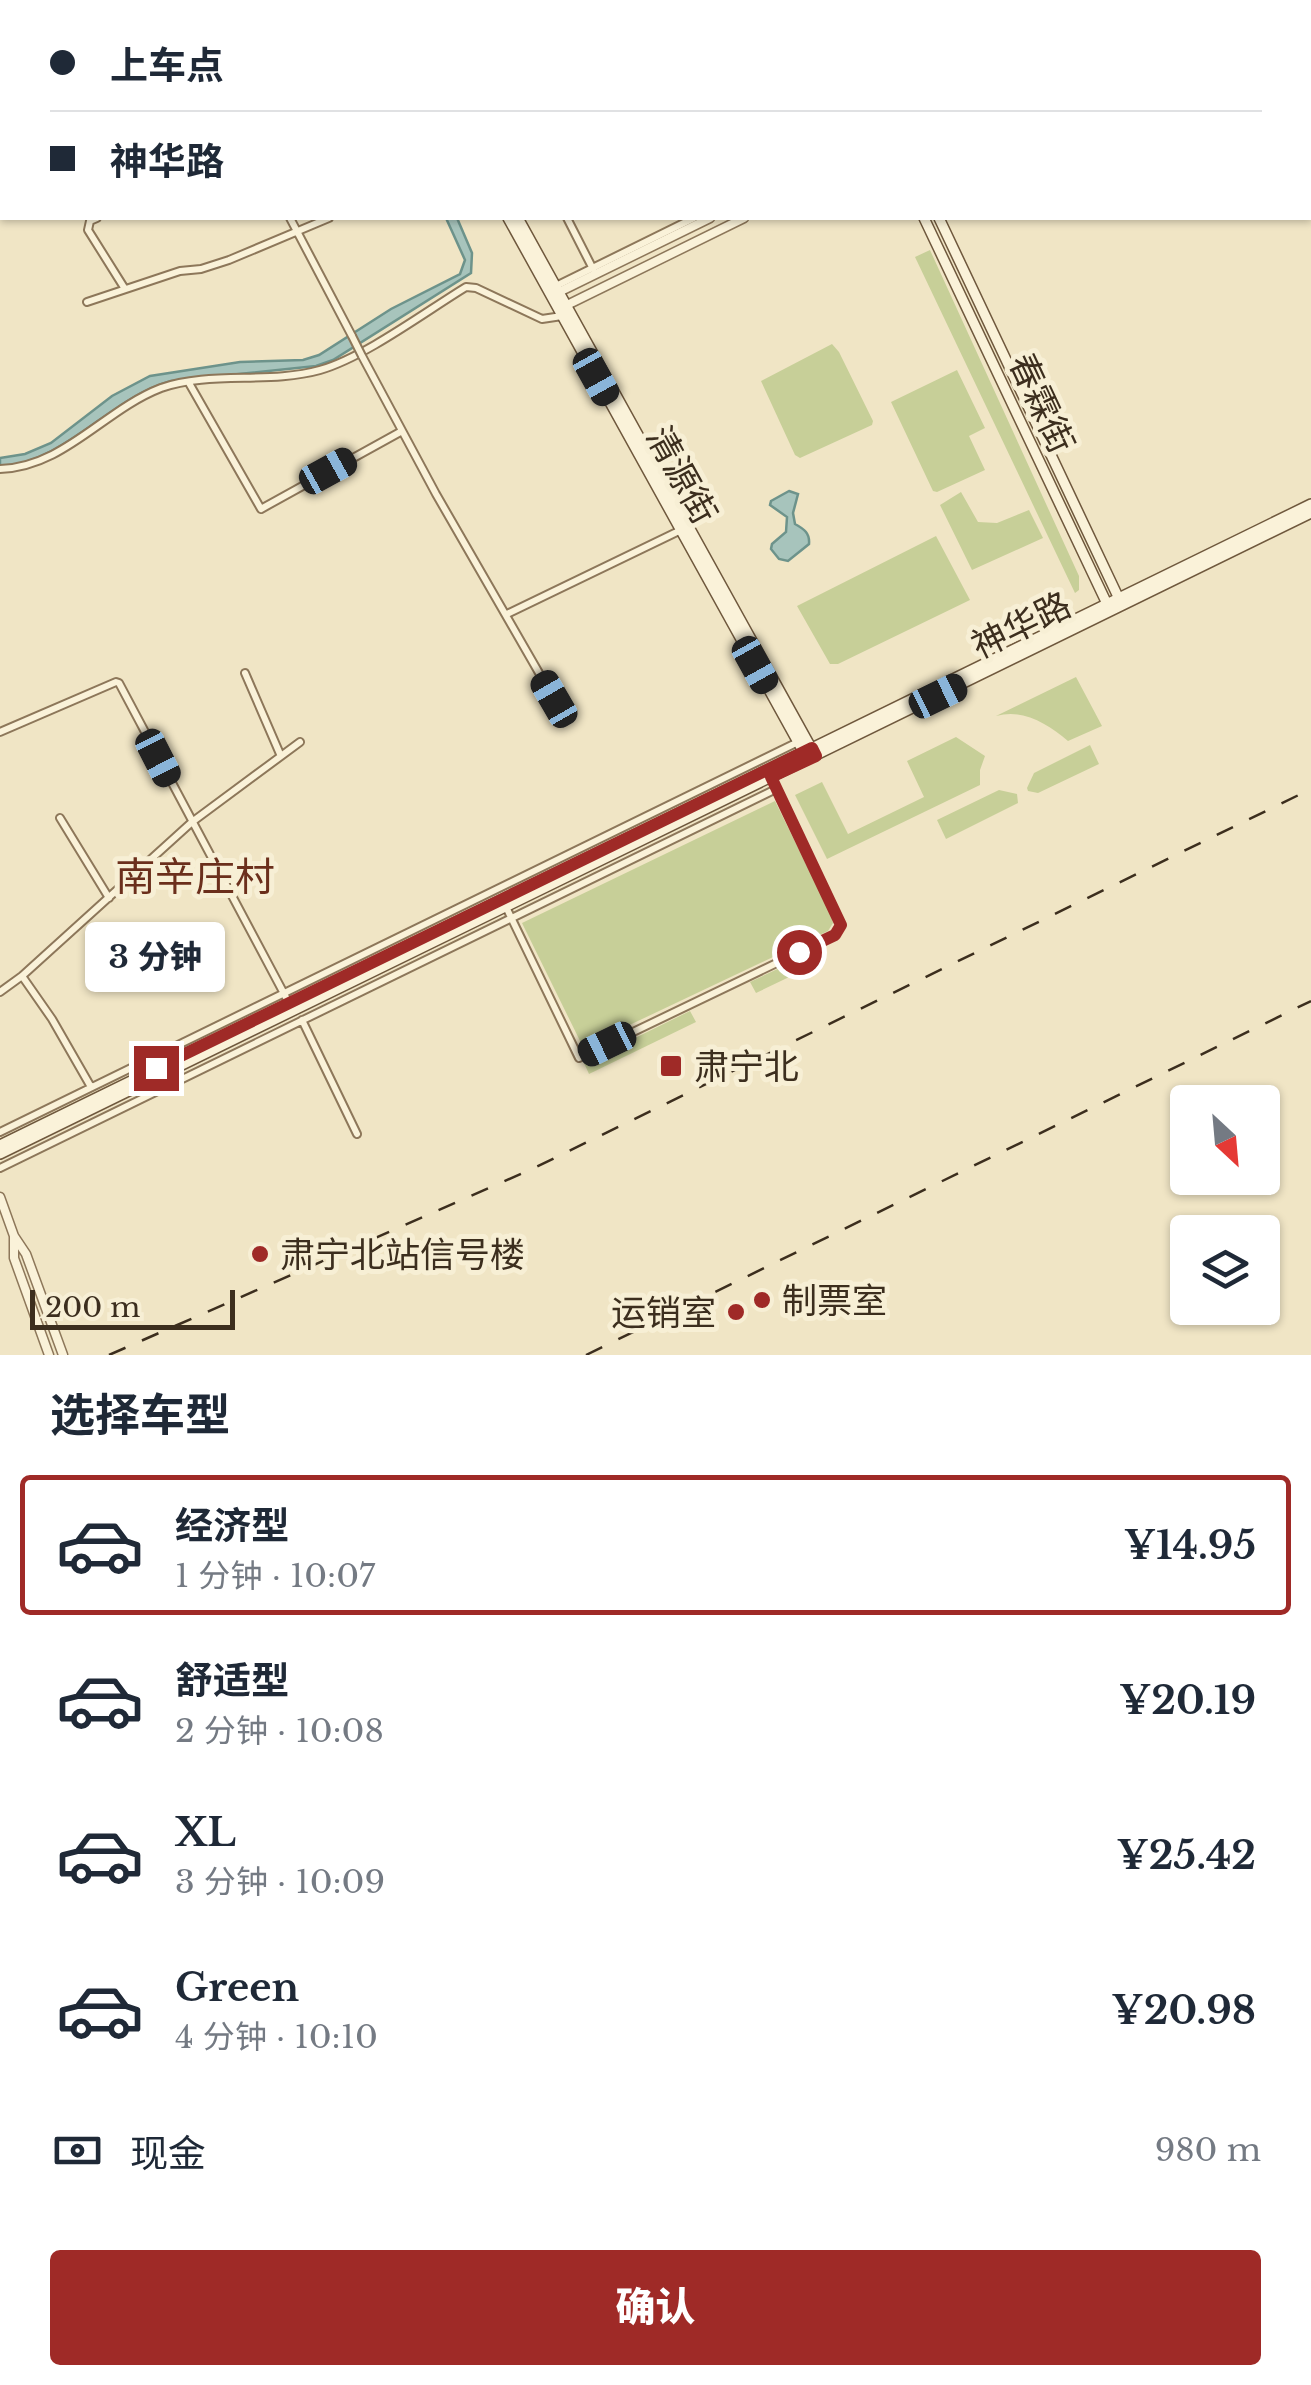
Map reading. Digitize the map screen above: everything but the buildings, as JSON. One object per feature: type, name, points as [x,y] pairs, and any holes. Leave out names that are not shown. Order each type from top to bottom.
[{"type":"main road","name":"清源街","points":[[509,220],[555,291]]},
{"type":"main road","name":"清源街","points":[[519,220],[562,310],[681,530],[807,751]]},
{"type":"main road","name":"春霖街","points":[[925,220],[1108,608]]},
{"type":"main road","name":"春霖街","points":[[940,220],[1121,602]]},
{"type":"main road","name":"清源街","points":[[562,310],[807,751]]},
{"type":"main road","name":"神华路","points":[[1121,602],[1311,504]]},
{"type":"main road","name":"神华路","points":[[0,1144],[286,998],[1311,513]]},
{"type":"main road","name":"神华路","points":[[0,1154],[771,777],[807,751]]},
{"type":"street","points":[[92,220],[88,230],[125,289]]},
{"type":"street","points":[[291,220],[402,431],[554,699]]},
{"type":"street","points":[[87,302],[180,271],[201,269],[325,220]]},
{"type":"street","points":[[568,220],[594,271]]},
{"type":"street","points":[[555,291],[690,220]]},
{"type":"street","points":[[594,271],[706,220]]},
{"type":"street","points":[[0,470],[44,460],[146,394],[189,383],[294,376],[323,370],[471,286],[542,318],[740,220]]},
{"type":"street","points":[[189,383],[261,509],[402,431]]},
{"type":"street","points":[[506,615],[681,530]]},
{"type":"street","points":[[246,673],[280,754]]},
{"type":"street","points":[[0,732],[116,682],[218,864],[286,998],[0,1132]]},
{"type":"street","points":[[0,992],[192,822],[300,742]]},
{"type":"street","points":[[506,907],[579,1058],[835,935],[841,925],[771,777]]},
{"type":"street","points":[[0,1168],[776,788]]},
{"type":"street","points":[[60,818],[109,898]]},
{"type":"street","points":[[22,976],[91,1087]]},
{"type":"street","points":[[302,1020],[357,1134]]},
{"type":"street","points":[[0,1197],[14,1236],[26,1254],[63,1355]]},
{"type":"street","points":[[14,1236],[14,1258],[49,1355]]},
{"type":"green space","points":[[930,250],[1079,576],[1079,590],[1075,593],[915,257]]},
{"type":"green space","points":[[832,344],[872,425],[800,458],[795,455],[761,381]]},
{"type":"green space","points":[[957,370],[985,428],[969,436],[985,470],[937,492],[933,491],[891,402]]},
{"type":"green space","points":[[961,492],[978,522],[997,523],[1029,510],[1043,538],[972,570],[940,505]]},
{"type":"green space","points":[[936,536],[970,600],[838,664],[830,664],[797,606]]},
{"type":"green space","points":[[1076,677],[1102,726],[1068,741],[1025,716],[996,716]]},
{"type":"green space","points":[[956,737],[985,756],[980,785],[827,859],[795,795],[822,782],[848,834],[924,797],[907,761]]},
{"type":"green space","points":[[1090,745],[1099,764],[1038,793],[1028,791],[1034,773]]},
{"type":"green space","points":[[999,790],[1017,794],[1018,803],[946,839],[937,820]]},
{"type":"green space","points":[[775,801],[831,915],[833,923],[828,931],[583,1047],[522,923]]},
{"type":"green space","points":[[801,958],[806,969],[756,993],[750,982]]},
{"type":"green space","points":[[690,1011],[696,1022],[589,1074],[584,1063]]},
{"type":"water","points":[[447,220],[458,220],[472,253],[471,273],[333,360],[316,366],[171,381],[127,401],[47,454],[0,467],[0,458],[25,454],[51,443],[112,396],[150,376],[319,355],[391,309],[460,274],[465,260]]},
{"type":"water","points":[[789,491],[798,494],[793,513],[795,524],[806,532],[809,544],[788,561],[779,559],[771,549],[786,532],[787,517],[770,505]]},
{"type":"railway","points":[[109,1355],[532,1169],[1311,789]]},
{"type":"railway","points":[[586,1355],[1311,1001]]},
{"type":"place","name":"肃宁北","points":[[671,1066]]},
{"type":"place","name":"肃宁北站信号楼","points":[[260,1254]]},
{"type":"place","name":"制票室","points":[[762,1300]]},
{"type":"place","name":"运销室","points":[[736,1312]]},
{"type":"district","name":"南辛庄村","points":[[195,877]]},
{"type":"route","points":[[156,1068],[812,748],[816,756],[771,777],[841,925],[835,935],[799,952]]}]
